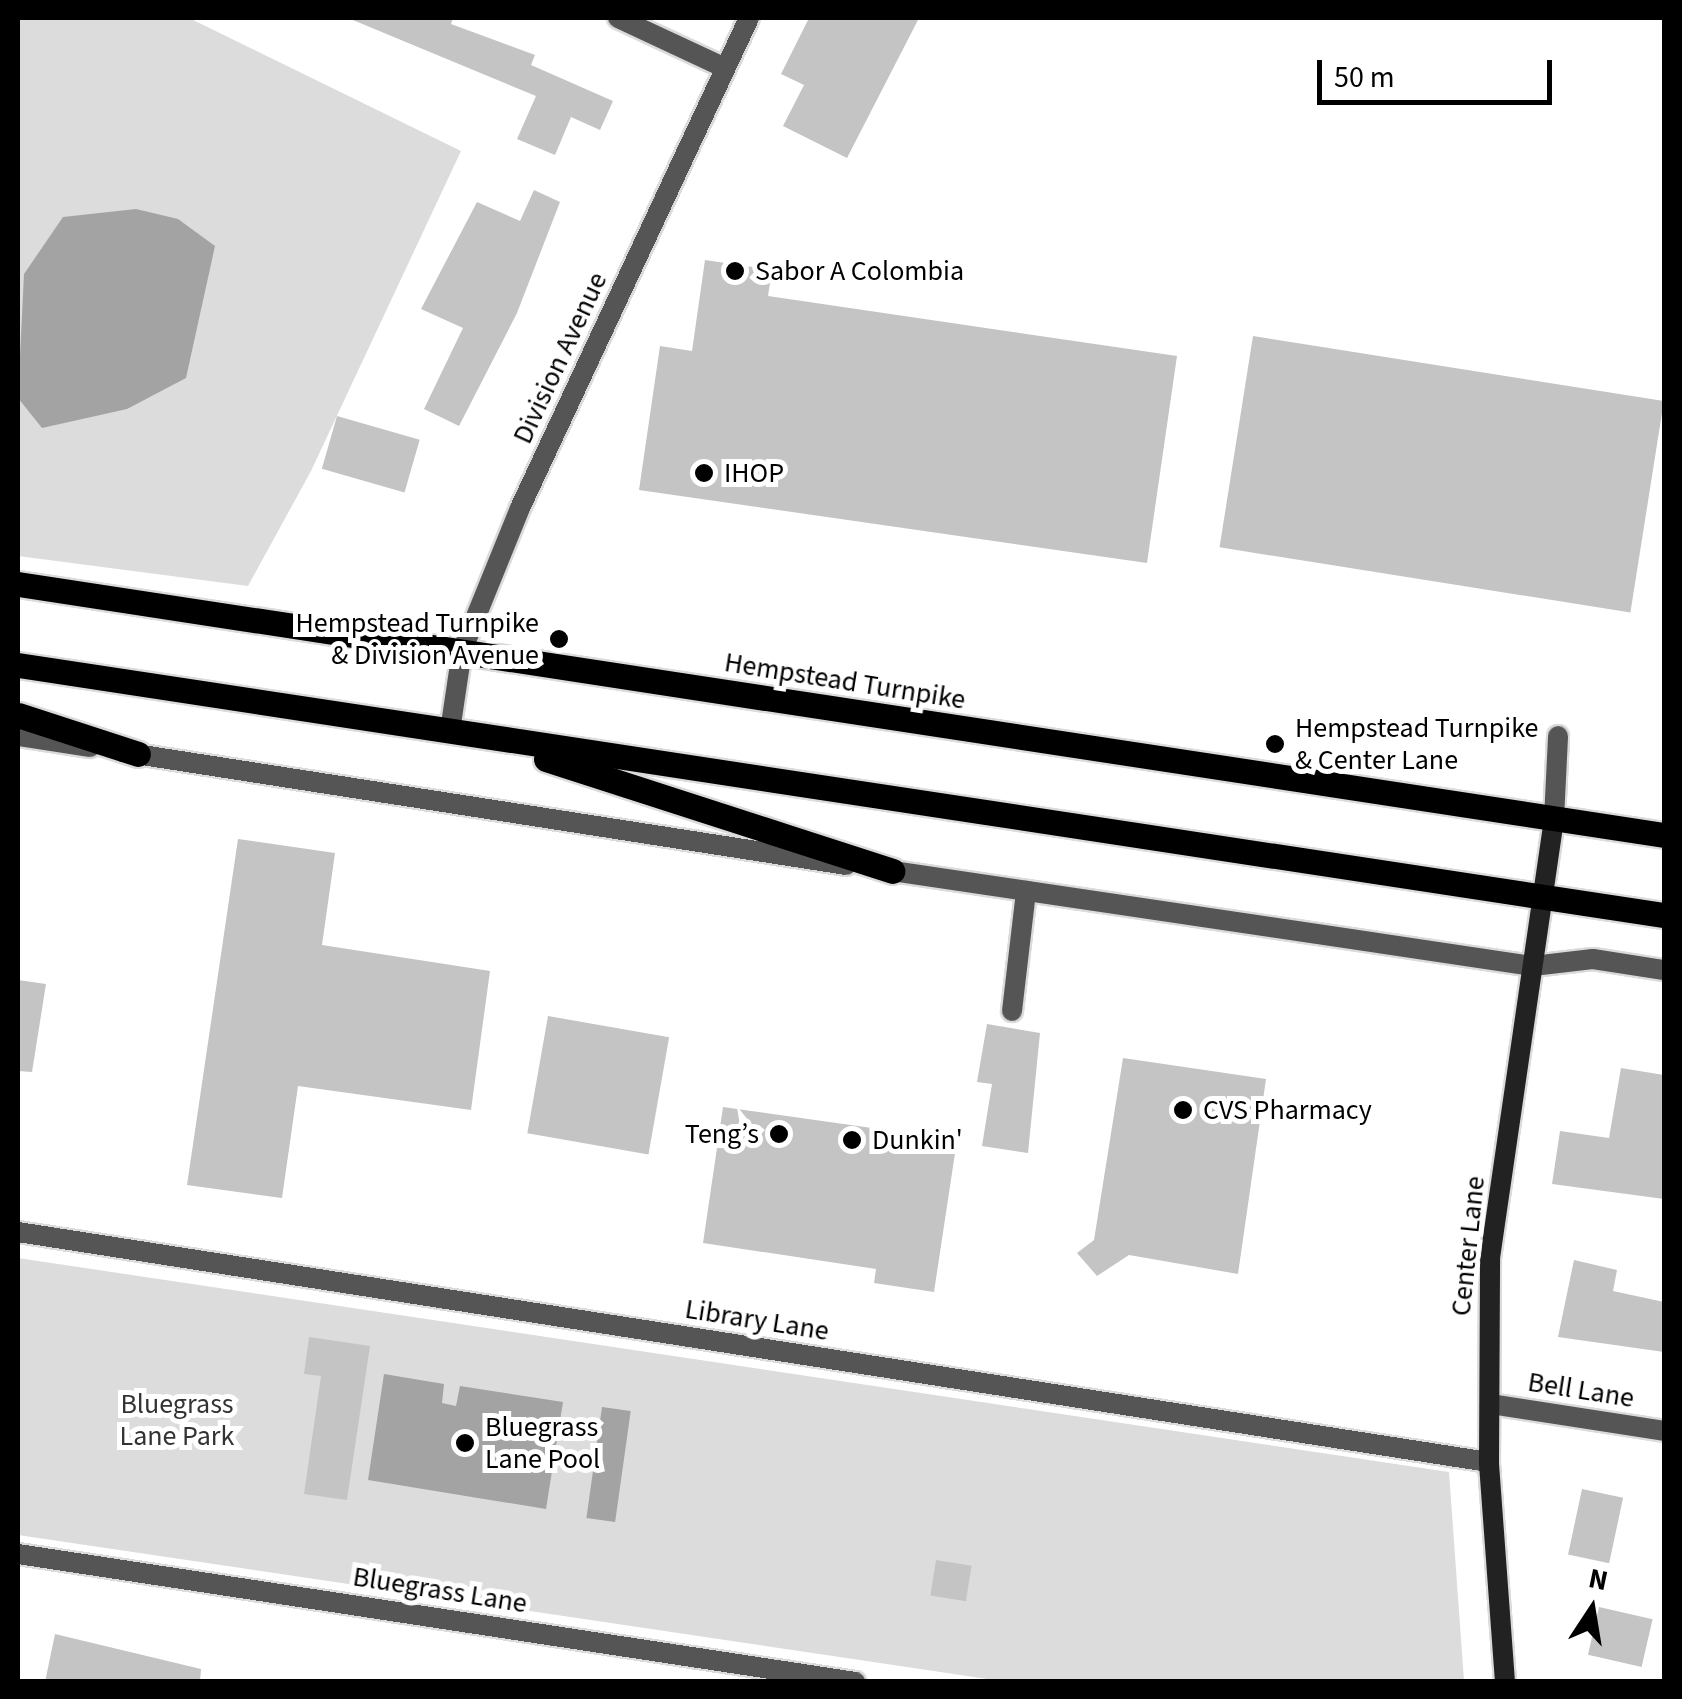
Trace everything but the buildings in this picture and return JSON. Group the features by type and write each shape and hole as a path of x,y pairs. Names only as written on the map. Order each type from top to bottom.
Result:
{"main road":[{"name":"Hempstead Turnpike","path":"18,584 1664,835"},
{"path":"18,665 1664,914"},
{"path":"18,714 138,754"},
{"path":"462,733 892,871"}],"street":[{"path":"618,18 725,68"},
{"name":"Division Avenue","path":"462,733 462,652 520,508 749,18"},
{"path":"18,736 1533,966 1593,959 1664,970"},
{"path":"1554,819 1558,736"},
{"name":"Center Lane","path":"1505,1682 1489,1462 1490,1258 1554,819"},
{"path":"1012,1011 1026,891"},
{"name":"Library Lane","path":"18,1232 1489,1462"},
{"name":"Bell Lane","path":"1490,1404 1664,1431"},
{"name":"Bluegrass Lane","path":"18,1554 855,1682"}],"green space":[{"path":"18,18 189,18 461,151 311,471 248,586 18,556"},
{"name":"Bluegrass Lane Park","path":"18,1258 1449,1472 1464,1681 1001,1681 18,1535"}],"shaded area":[{"path":"136,209 178,219 215,246 186,378 127,409 42,428 18,398 24,274 63,217"},
{"name":"Bluegrass Lane Pool","path":"384,1374 444,1384 442,1403 456,1406 460,1386 563,1402 546,1509 368,1480"},
{"path":"602,1407 631,1411 615,1522 586,1518"}],"place":[{"name":"Sabor A Colombia","path":"735,271"},
{"name":"IHOP","path":"704,473"},
{"name":"Hempstead Turnpike & Division Avenue","path":"559,639"},
{"name":"Hempstead Turnpike & Center Lane","path":"1275,744"},
{"name":"CVS Pharmacy","path":"1183,1110"},
{"name":"Teng’s","path":"779,1134"},
{"name":"Dunkin'","path":"852,1140"},
{"name":"Bluegrass Lane Pool","path":"465,1443"}]}
